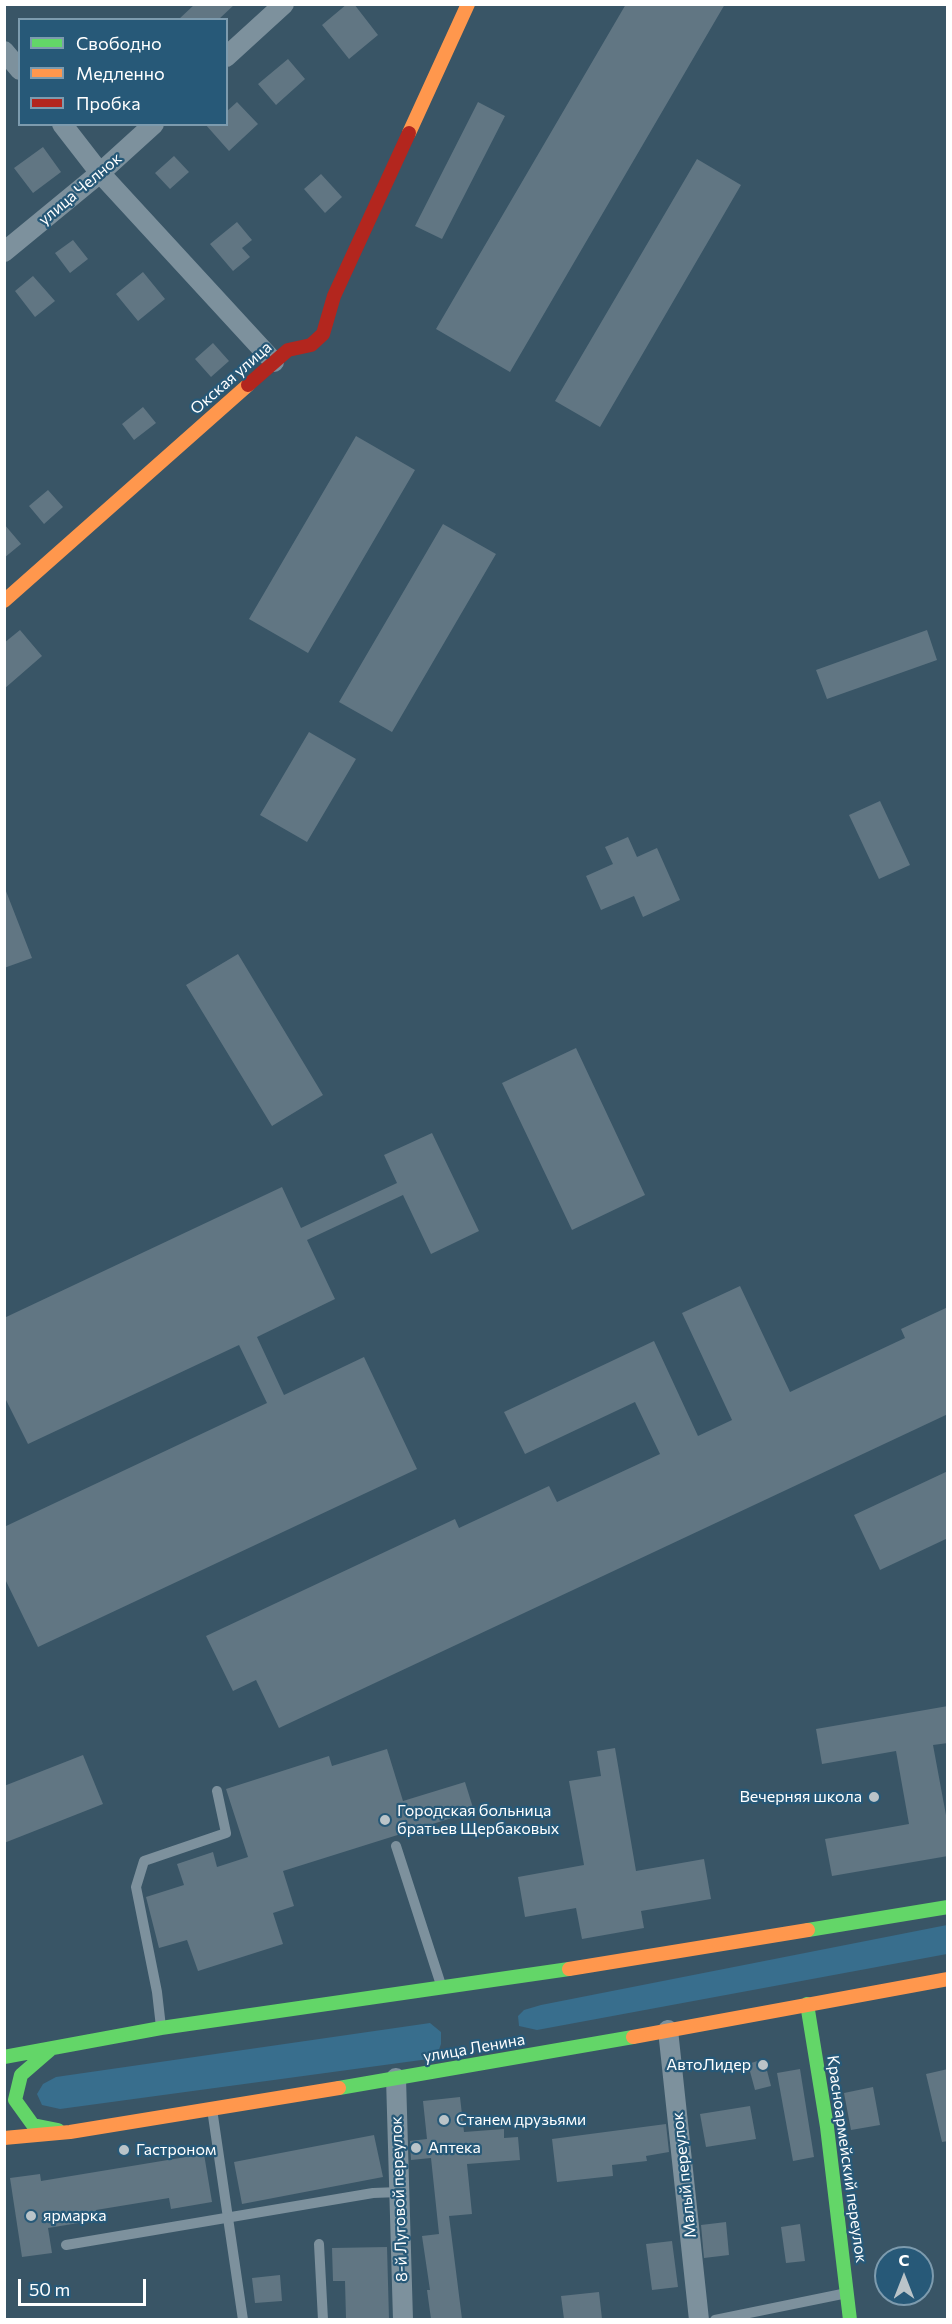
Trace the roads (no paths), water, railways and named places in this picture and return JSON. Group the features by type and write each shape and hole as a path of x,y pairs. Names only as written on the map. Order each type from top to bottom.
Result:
{"main road":[{"name":"Окская улица","path":"4,601 288,350 311,345 323,334 334,296 468,4"},
{"path":"4,2057 161,2028 442,1988 948,1906"},
{"name":"улица Ленина","path":"4,2138 70,2132 212,2109 948,1979"},
{"name":"Красноармейский переулок","path":"807,2004 827,2127 850,2319"},
{"path":"53,2048 21,2075 15,2100 33,2125 70,2132"}],"street":[{"path":"228,55 279,6"},
{"path":"4,51 18,68"},
{"path":"64,126 100,174 274,362"},
{"name":"улица Челнок","path":"4,252 100,174 151,126"},
{"name":"Малый переулок","path":"668,2030 699,2319"},
{"name":"8-й Луговой переулок","path":"396,2078 403,2319"}],"lane":[{"path":"161,2028 157,1992 136,1887 144,1861 226,1833 217,1791"},
{"path":"396,1846 442,1988"},
{"path":"212,2109 243,2319"},
{"path":"66,2246 373,2193 399,2192"},
{"path":"320,2244 323,2319"},
{"path":"715,2319 848,2293"}],"place":[{"name":"Вечерняя школа","path":"874,1797"},
{"name":"Городская больница братьев Щербаковых","path":"385,1820"},
{"name":"АвтоЛидер","path":"763,2065"},
{"name":"Станем друзьями","path":"444,2120"},
{"name":"Аптека","path":"416,2148"},
{"name":"Гастроном","path":"124,2150"},
{"name":"ярмарка","path":"31,2216"}]}
